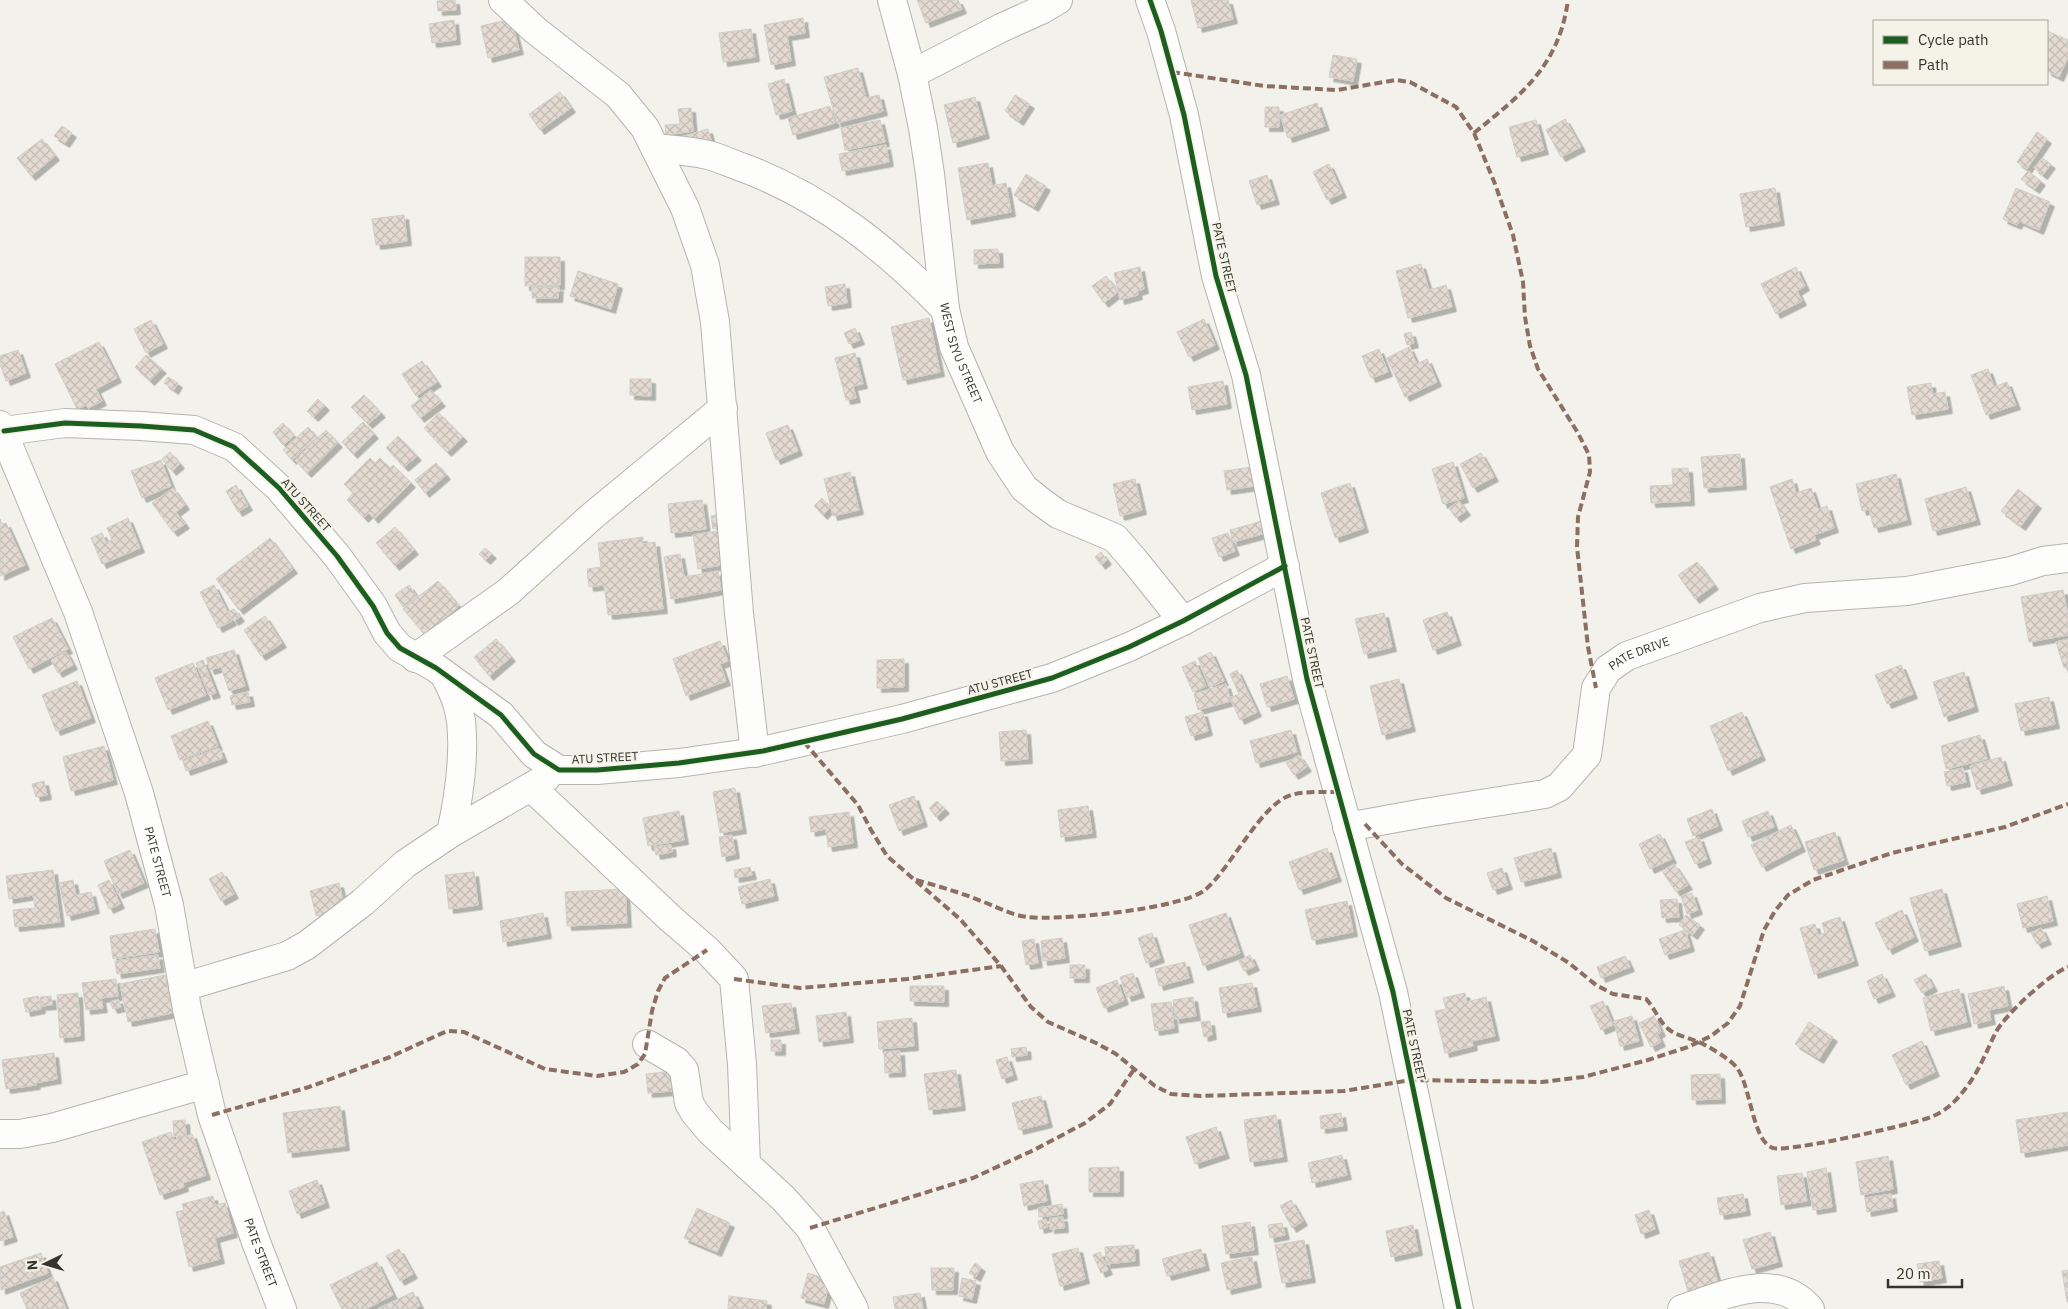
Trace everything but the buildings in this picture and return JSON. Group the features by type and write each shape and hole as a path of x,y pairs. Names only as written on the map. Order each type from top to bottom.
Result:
{"street":[{"path":"503,0 535,30 618,95 645,128 685,208 705,265 716,322 739,613 755,752"},
{"name":"WEST SIYU STREET","path":"892,0 912,74 930,174 945,309 954,347 1000,452 1024,488 1058,514 1115,538 1183,621"},
{"path":"912,74 1058,0"},
{"name":"PATE STREET","path":"1150,0 1161,31 1184,115 1216,276 1246,374 1307,679 1393,992 1460,1309"},
{"path":"655,148 709,155 764,176 806,196 854,227 887,253 945,309"},
{"path":"415,658 508,592 592,517 722,408"},
{"name":"ATU STREET","path":"2,428 65,423 194,430 234,447 279,488 337,556 373,606 387,633 400,648 444,674 501,715 534,754 559,770 597,770 679,763 755,752 902,718 1052,678 1129,647 1183,621 1285,566"},
{"name":"PATE STREET","path":"2,428 78,612 139,793 168,905 212,1115 282,1309"},
{"name":"PATE DRIVE","path":"1347,827 1545,794 1559,787 1587,755 1596,688 1608,669 1627,656 1760,608 1805,598 1906,592 2011,571 2043,561 2068,558"},
{"path":"444,674 452,690 461,720 461,775 451,833"},
{"path":"184,987 287,956 307,945 363,902 405,864 451,833 559,770"},
{"path":"531,787 671,919 708,950 734,979 742,1064 746,1164"},
{"path":"647,1044 676,1061 684,1070 689,1103 710,1131 784,1198 810,1228 854,1309"},
{"path":"0,1134 20,1134 52,1128 205,1084"},
{"path":"1682,1309 1743,1289 1763,1287 1788,1291 1810,1309"}],"marked path":[{"path":"1474,133 1508,105 1536,77 1556,43 1568,0"},
{"path":"1172,72 1264,86 1337,90 1396,80 1410,82 1456,107 1474,133 1513,235 1523,282 1525,317 1530,346 1538,369 1578,433 1589,455 1590,472 1578,517 1577,547 1588,647 1596,688"},
{"path":"804,742 858,805 887,856 960,919 1001,966 1031,1007 1048,1022 1116,1054 1155,1086 1171,1094 1201,1096 1344,1091 1411,1080 1542,1082 1583,1077 1648,1060 1688,1047 1711,1036 1728,1023 1740,1006 1764,930 1775,911 1788,895 1813,880 1892,853 2005,827 2068,804"},
{"path":"916,880 957,892 1027,917 1091,915 1172,903 1192,897 1205,890 1215,880 1257,823 1280,801 1291,795 1302,793 1336,792"},
{"path":"1365,824 1402,864 1446,898 1533,941 1569,963 1596,985 1613,994 1646,999 1669,1030 1706,1045 1730,1061 1742,1076 1760,1135 1773,1148 1801,1146 1877,1131 1920,1121 1947,1108 1956,1100 1972,1079 1996,1032 2008,1016 2039,986 2068,967"},
{"path":"212,1115 309,1087 390,1057 447,1031 464,1032 545,1069 597,1076 624,1072 638,1064 645,1054 652,1011 658,991 665,978 707,950"},
{"path":"734,979 800,988 907,979 1001,966"},
{"path":"810,1228 973,1178 1034,1150 1085,1123 1110,1104 1135,1068"}],"cycle path":[{"path":"1150,0 1161,31 1184,115 1216,276 1246,375 1307,679 1393,992 1459,1309"},
{"path":"4,431 65,423 141,426 194,430 234,447 279,488 337,556 373,606 387,633 400,648 436,668 501,715 534,754 559,770 597,770 679,763 763,751 902,719 1052,678 1129,647 1183,621 1285,566"}]}
